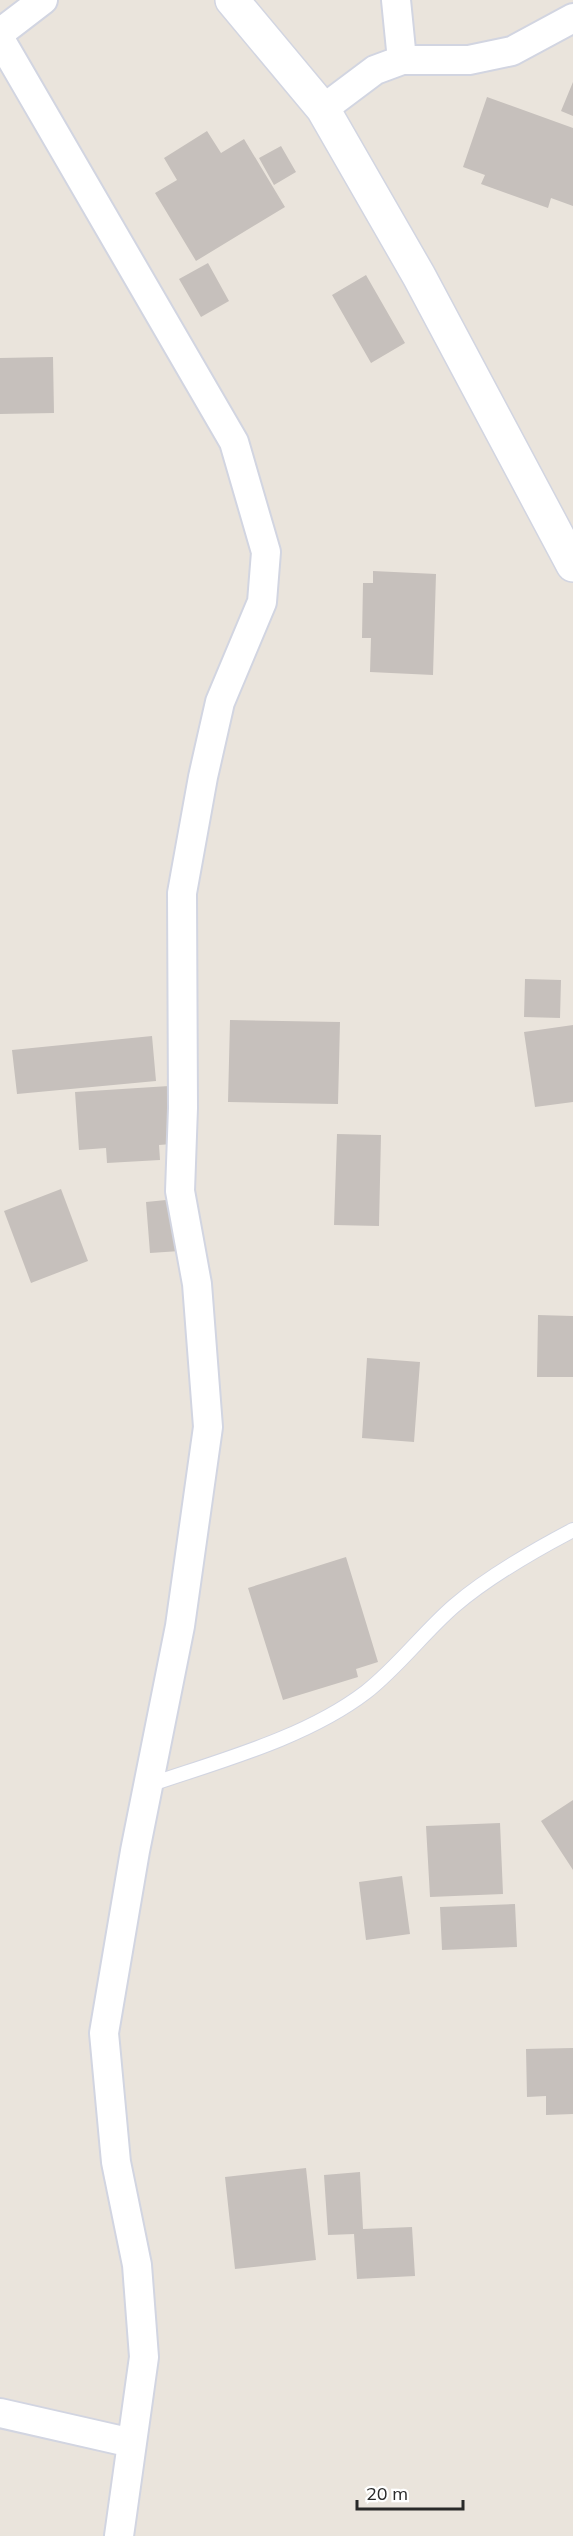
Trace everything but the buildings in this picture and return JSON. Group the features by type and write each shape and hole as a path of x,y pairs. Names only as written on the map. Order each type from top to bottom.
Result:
{"street":[{"path":"0,33 43,0"},
{"path":"232,0 323,109 419,276 573,565"},
{"path":"396,0 402,60"},
{"path":"323,109 375,70 402,60 469,60 512,51 573,18"},
{"path":"0,39 234,442 266,552 262,602 220,702 203,777 182,893 183,1108 180,1191 197,1284 208,1427 180,1626 104,2033 116,2162 137,2265 144,2357 119,2536"},
{"path":"0,2413 132,2443"}],"lane":[{"path":"149,1785 322,1721 366,1692 386,1675 454,1606 511,1566 573,1530"}]}
